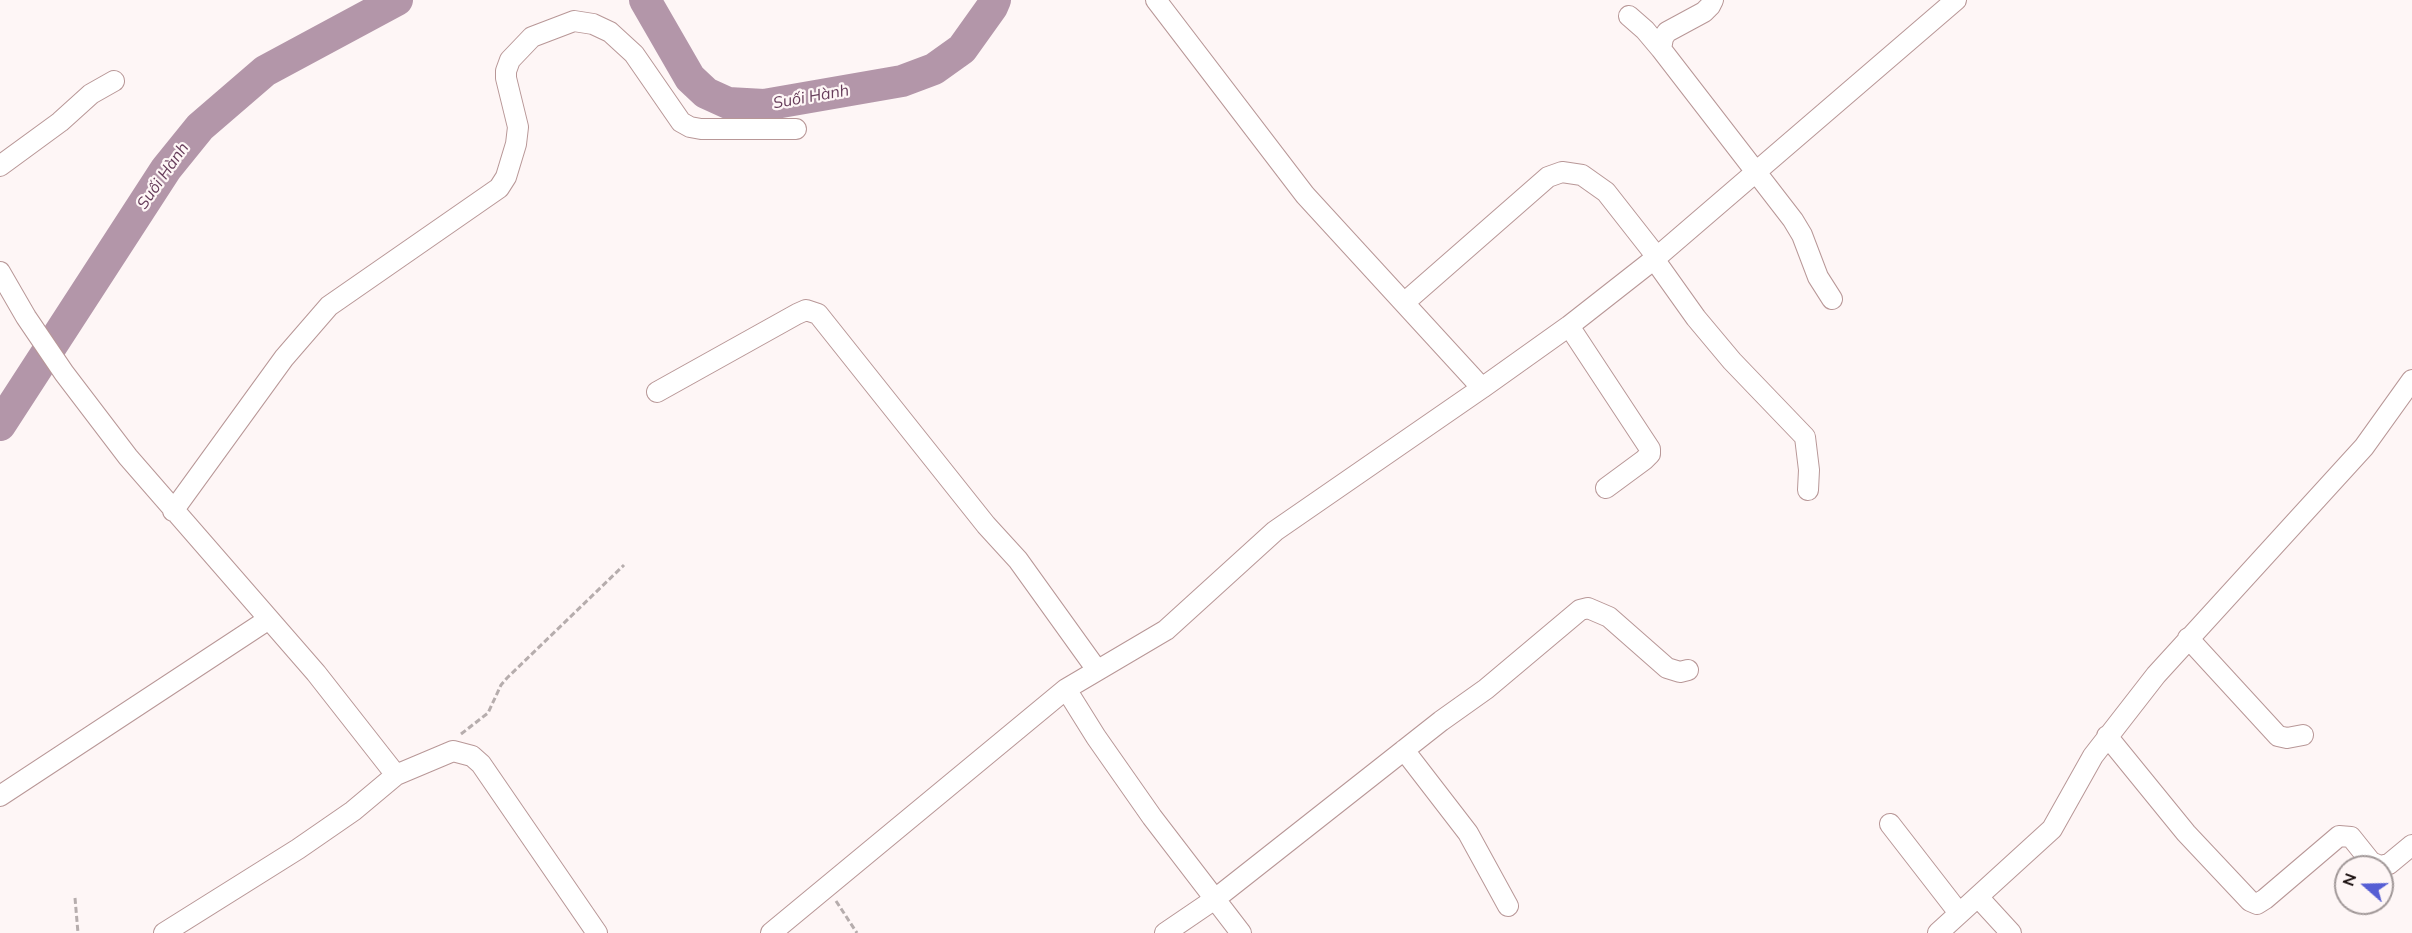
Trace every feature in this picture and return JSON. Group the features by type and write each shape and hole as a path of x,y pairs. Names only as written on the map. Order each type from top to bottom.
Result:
{"street":[{"path":"1156,0 1305,195 1482,388"},
{"path":"1661,49 1667,32 1704,12 1713,0"},
{"path":"771,933 1066,689 1124,657 1166,630 1275,531 1569,326 1655,258 1956,0"},
{"path":"1629,16 1661,49 1757,172 1802,235 1818,277 1832,299"},
{"path":"173,511 284,358 329,306 499,188 506,177 516,144 518,127 506,71 510,60 532,37 554,26 574,21 593,24 610,32 634,54 681,122 690,127 796,129"},
{"path":"0,166 60,122 91,94 114,81"},
{"path":"1404,303 1548,177 1562,172 1582,175 1606,192 1696,318 1732,361 1805,437 1809,462 1808,490"},
{"path":"0,272 26,317 64,373 128,457 316,672 396,775"},
{"path":"657,392 797,314 806,310 818,314 986,525 1018,560 1097,670"},
{"path":"1569,326 1650,449 1650,454 1644,460 1606,488"},
{"path":"1938,933 2052,829 2107,736 2188,638 2364,447 2412,381"},
{"path":"1165,933 1215,899 1520,662 1580,610 1588,608 1609,617 1667,668 1680,672 1688,670"},
{"path":"0,796 269,619"},
{"path":"2188,638 2278,736 2287,738 2303,735"},
{"path":"1066,689 1096,737 1152,817 1241,933"},
{"path":"2107,736 2186,833 2250,901 2257,904 2339,836 2351,837 2371,862 2380,866 2389,864 2412,845"},
{"path":"1404,750 1468,832 1508,906"},
{"path":"164,933 298,849 353,811 396,775 453,752 472,756 481,764 597,933"},
{"path":"1890,824 1959,913"},
{"path":"1978,897 2011,933"}],"path":[{"path":"453,752 459,735 491,710 499,689 507,678 624,565"},
{"path":"825,888 839,904 857,933"},
{"path":"75,898 78,933"}],"waterway":[{"name":"Suối Hành","path":"0,425 166,169 200,127 265,71 397,0"},
{"name":"Suối Hành","path":"645,0 690,78 706,93 728,103 764,105 902,81 934,69 962,49 995,0"}]}
